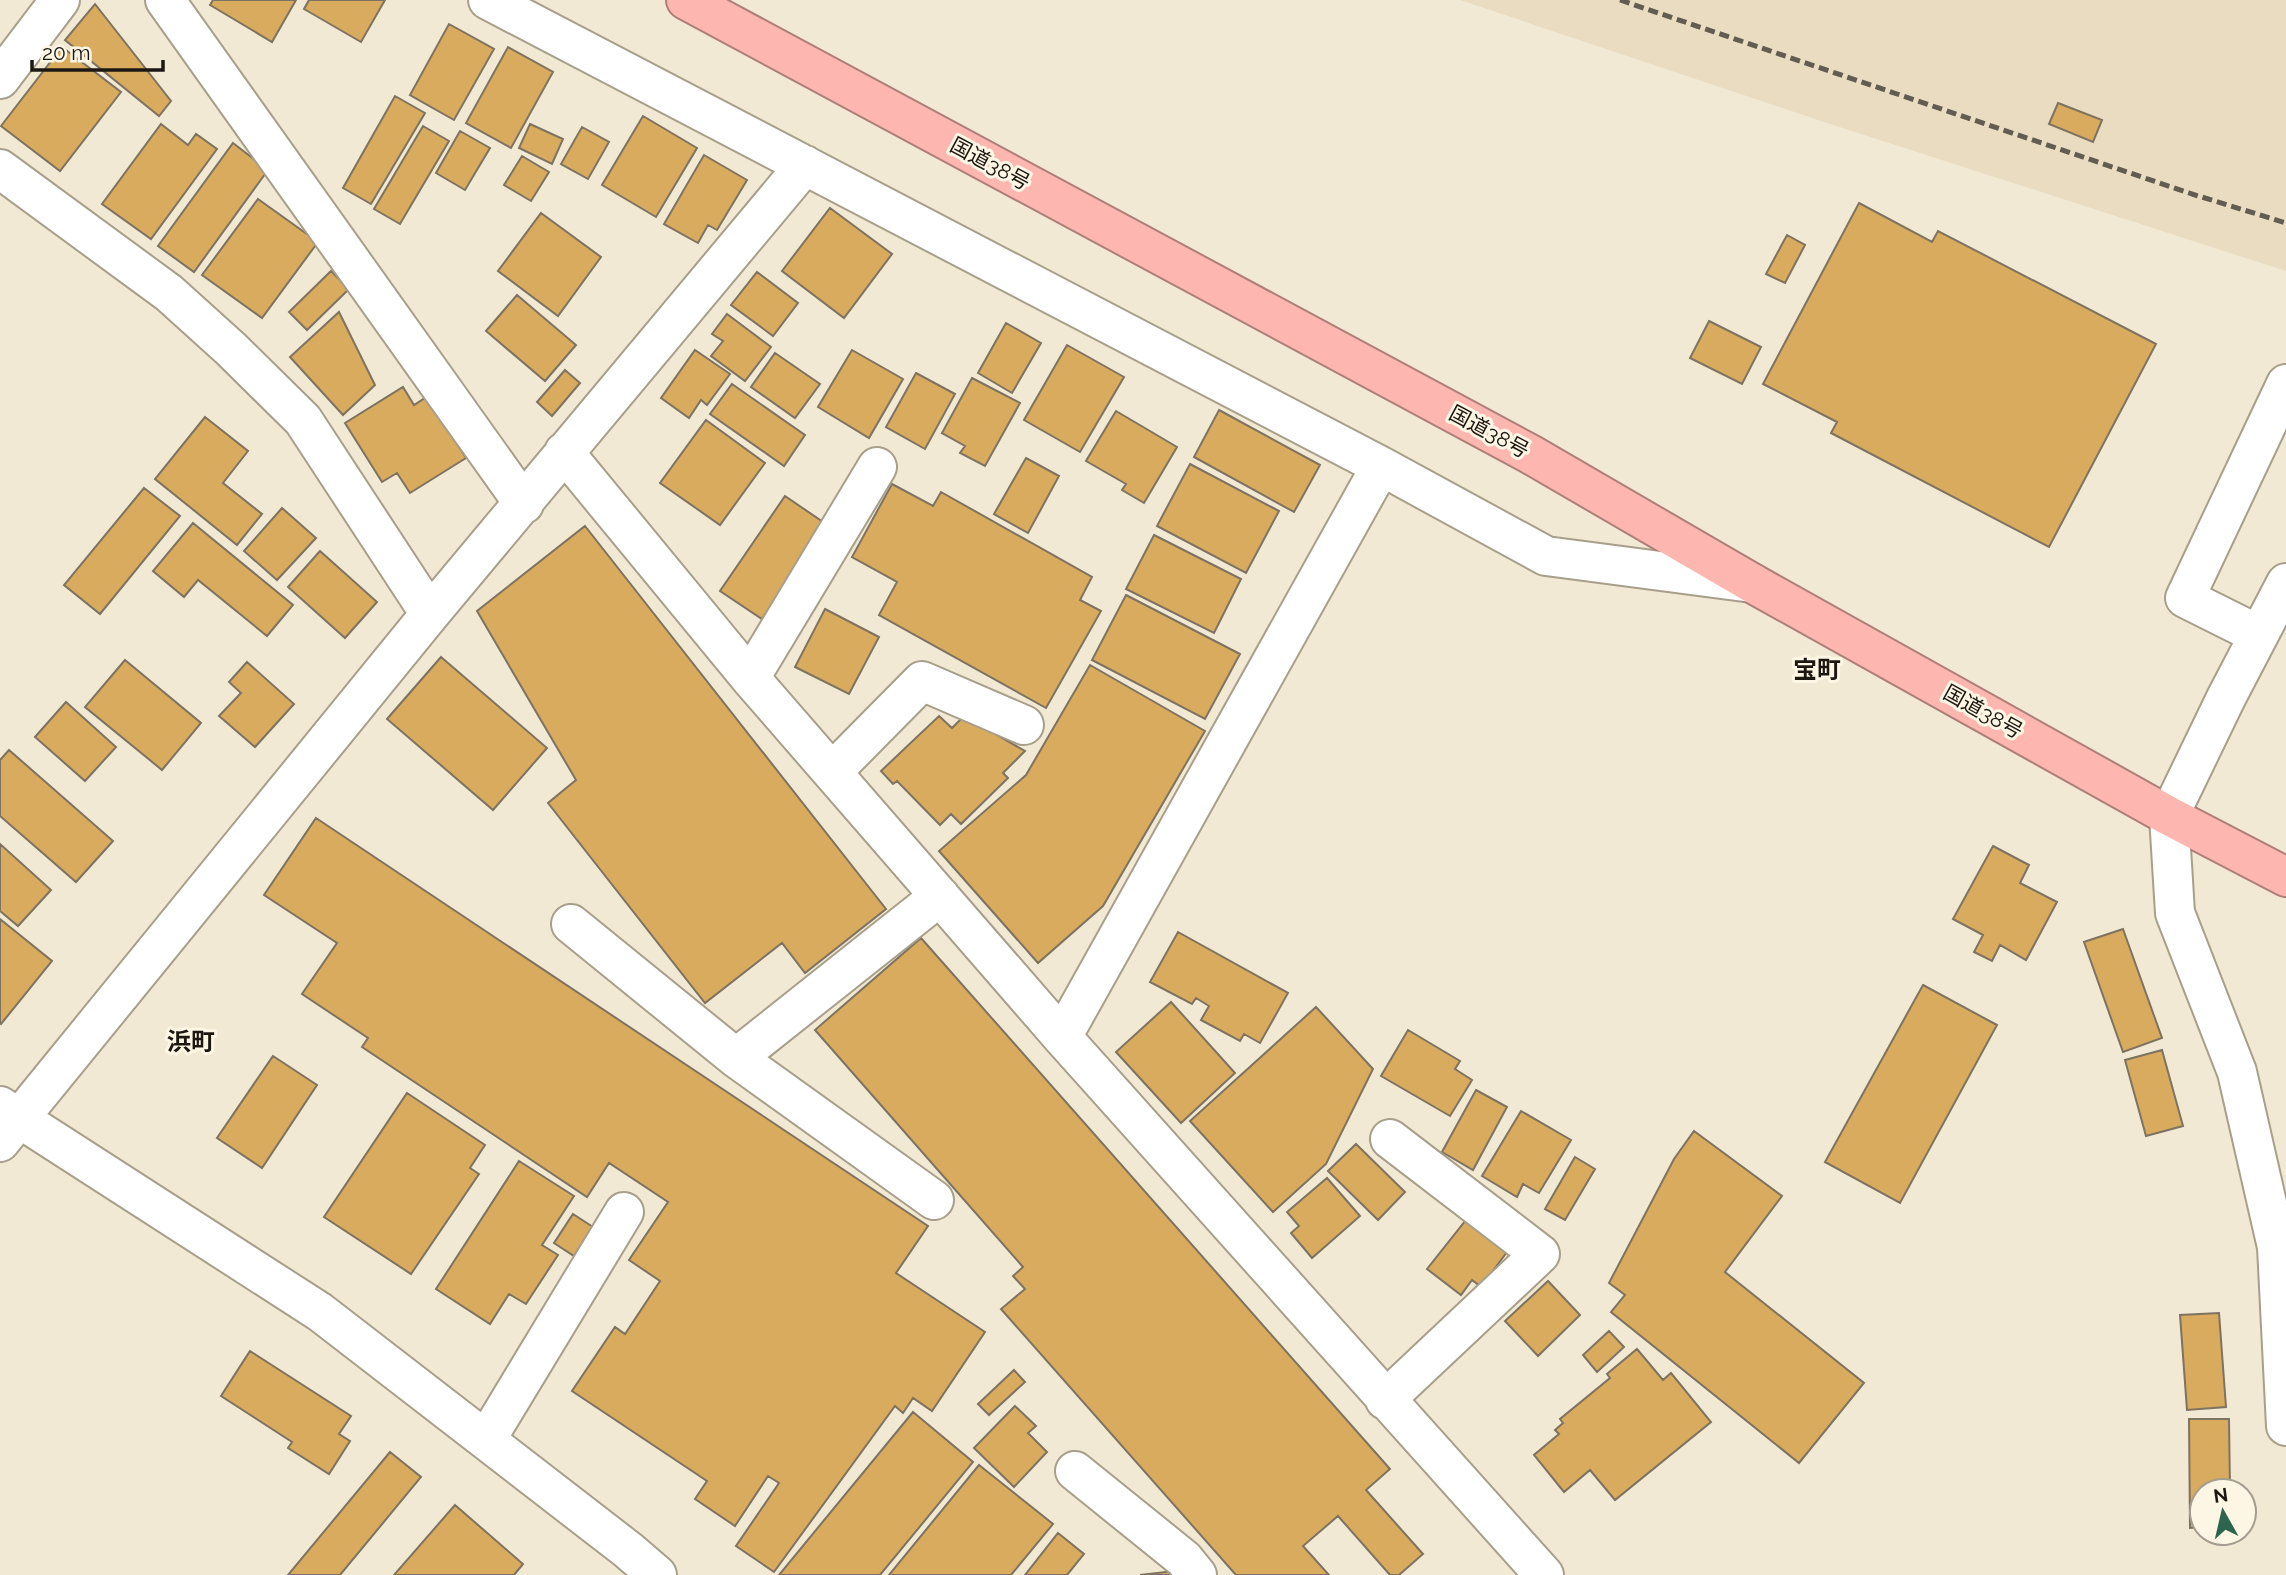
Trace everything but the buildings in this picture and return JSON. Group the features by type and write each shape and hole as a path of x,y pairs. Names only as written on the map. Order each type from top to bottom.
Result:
{"highway":[{"name":"国道38号","path":"686,0 1530,454 1752,583 2169,816 2286,877"}],"street":[{"path":"0,79 60,0"},
{"path":"164,0 524,504"},
{"path":"488,0 1381,466 1546,556 1752,583"},
{"path":"657,1575 320,1312 7,1122 805,165"},
{"path":"0,169 169,293 232,349 303,420 430,614"},
{"path":"2259,635 2185,598 2286,384"},
{"path":"564,452 750,678 1062,1037 1544,1575"},
{"path":"1062,1037 1381,466"},
{"path":"750,678 877,467"},
{"path":"2286,583 2169,816 2175,913 2237,1072 2277,1247 2286,1426"},
{"path":"832,772 922,681 1024,725"},
{"path":"736,1058 940,896"},
{"path":"571,923 736,1058 934,1200"},
{"path":"1385,1400 1540,1254 1390,1139"},
{"path":"486,1440 624,1212"},
{"path":"1075,1471 1184,1559 1197,1575"}],"shaded area":[{"path":"1460,0 2286,0 2286,271 1824,122"}],"railway":[{"path":"1620,0 2192,194 2286,223"}],"district":[{"name":"宝町","path":"1817,670"},
{"name":"浜町","path":"191,1042"}]}
